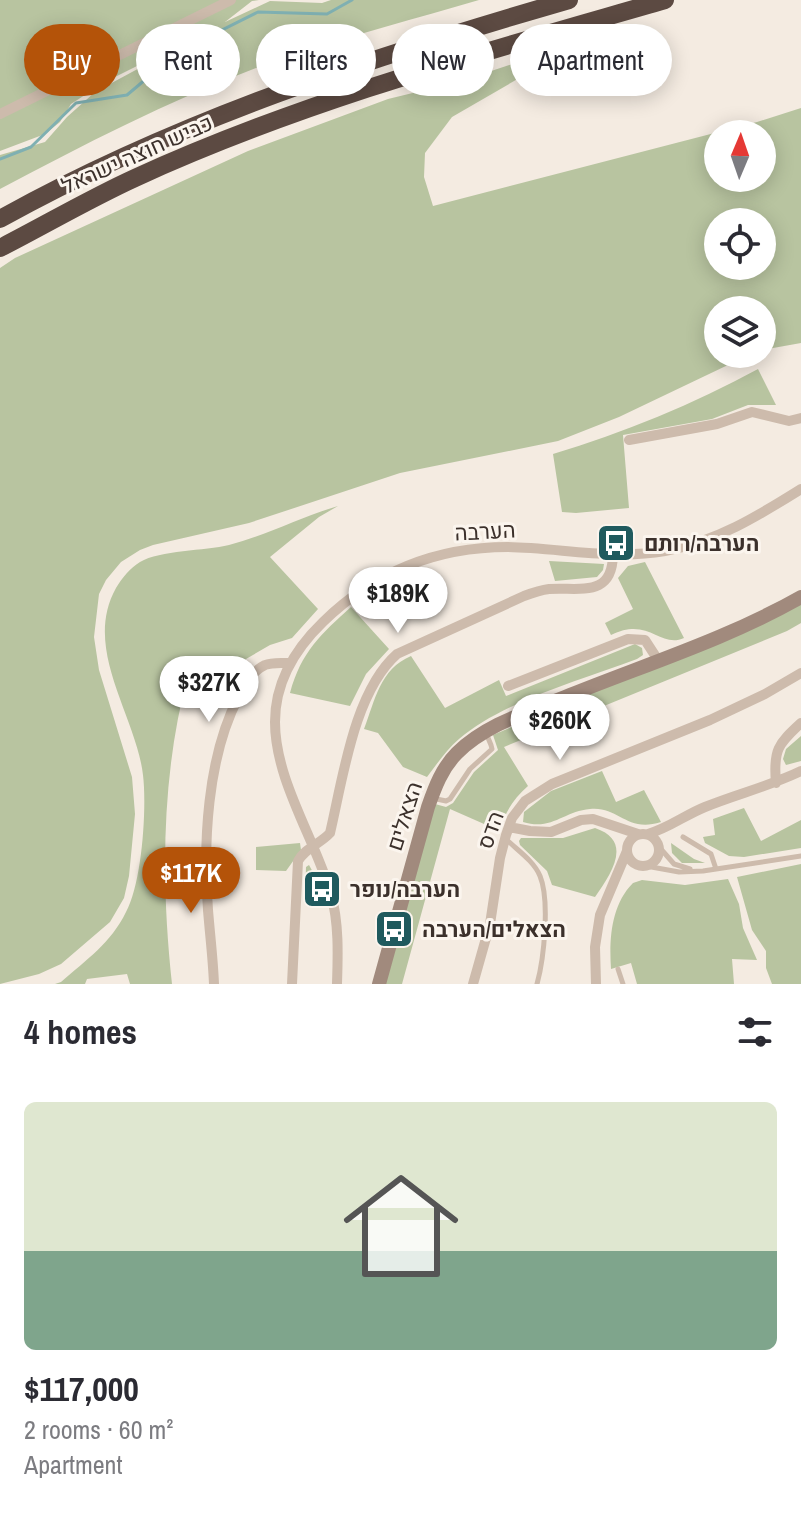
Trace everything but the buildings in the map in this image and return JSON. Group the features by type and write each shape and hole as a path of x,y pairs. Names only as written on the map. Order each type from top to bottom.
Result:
{"highway":[{"name":"כביש חוצה ישראל","path":"0,219 98,168 258,100 402,49 569,0"},
{"name":"כביש חוצה ישראל","path":"0,248 135,178 285,117 427,68 665,0"}],"street":[{"path":"0,114 231,0"},
{"path":"629,440 717,424 752,412 789,421 801,418"},
{"name":"הערבה","path":"337,984 335,914 330,893 284,770 276,735 277,701 289,663 319,625 364,586 405,565 429,557 457,551 509,547 613,555 641,554 698,542 754,519 801,489"},
{"path":"292,984 296,871 302,853 330,833 362,709 377,677 397,654 524,596 545,589 593,588 603,583 611,574 613,555"},
{"name":"הצאלים","path":"379,984 431,798 445,768 456,754 486,732 516,717 750,623 801,597"},
{"path":"508,686 628,639 645,640 658,660"},
{"path":"214,984 207,846 218,755 233,707 246,681 268,663 289,663"},
{"name":"הדס","path":"473,984 490,924 505,838 525,801 538,791 710,720 801,673"},
{"path":"776,783 776,750 801,723"},
{"path":"596,984 594,964 600,915 627,848 643,834 664,830 705,807 776,783 801,771"},
{"path":"509,827 551,832 581,820 593,819 656,839 660,848"},
{"path":"611,890 623,875 658,858 660,848 679,821"},
{"path":"614,826 631,861 643,866"}],"lane":[{"path":"683,837 711,854 716,869"},
{"path":"505,838 535,866 541,878 545,949 537,984"},
{"path":"660,848 674,864 703,871"},
{"path":"643,866 679,872 703,871 801,856"},
{"path":"618,969 623,984"}],"green space":[{"path":"0,0 259,0 252,1 225,22 270,1 479,0 376,30 376,24 256,24 256,68 240,74 240,24 136,24 136,66 120,74 120,24 24,24 24,96 83,96 71,104 60,122 45,134 0,151"},
{"path":"510,65 510,83 494,93 494,70"},
{"path":"136,70 136,96 188,96 0,189 0,155 45,142 91,96 120,96 120,78"},
{"path":"400,96 488,96 452,117 425,153 424,177 433,206 704,136 704,192 776,192 776,120 763,120 801,108 801,343 776,347 776,296 704,296 704,368 722,368 619,417 558,441 400,473 249,523 153,545 121,562 99,594 94,637 99,670 132,777 135,814 124,898 110,922 61,964 39,974 0,984 0,268 15,258 248,151"},
{"path":"758,369 776,405 748,405 712,419 623,435 629,508 562,512 553,454 658,417"},
{"path":"338,506 319,517 270,557 318,609 292,638 270,645 246,659 230,681 188,675 168,790 165,868 172,984 130,984 127,974 87,979 85,984 55,984 89,958 113,933 131,899 139,865 144,825 143,775 114,682 105,635 107,611 116,588 133,567 149,558 229,545"},
{"path":"549,561 604,564 597,577 555,581"},
{"path":"645,562 684,638 668,640 635,629 611,635 605,623 633,609 618,578 628,566"},
{"path":"801,604 801,623 787,631 504,747 528,786 510,806 500,831 450,809 402,984 385,984 435,804 446,807 453,803 474,772 498,750 493,735"},
{"path":"351,607 389,649 366,674 350,706 290,693 300,666 313,645"},
{"path":"635,644 642,648 643,655 637,659 520,703 477,726 454,743 427,777 403,767 378,733 364,729 385,677 411,656 445,708 499,680 506,696"},
{"path":"801,736 801,761 786,765 783,759 786,749"},
{"path":"602,771 616,802 644,790 661,822 639,824 608,811 590,809 542,824 523,822 524,812 551,791"},
{"path":"744,808 761,841 801,820 801,848 744,857 729,856 705,843 703,837 715,835 713,819"},
{"path":"595,828 614,841 616,859 595,897 552,885 547,871 519,841 521,838 563,838"},
{"path":"300,843 301,850 286,871 256,870 256,847"},
{"path":"671,843 705,863 682,863 672,853"},
{"path":"801,864 801,984 772,984 766,968 766,951 752,930 737,877"},
{"path":"309,865 319,883 322,898 305,899 306,867"},
{"path":"728,879 757,960 732,959 734,984 637,984 631,963 611,969 613,923 620,902 633,883 642,880 685,885"}],"waterway":[{"path":"0,159 31,147 76,103 127,95 178,52 258,12 327,14 352,0"}],"place":[{"name":"הערבה/רותם","path":"616,543"},
{"name":"הערבה/נופר","path":"322,889"},
{"name":"הצאלים/הערבה","path":"394,929"}]}
